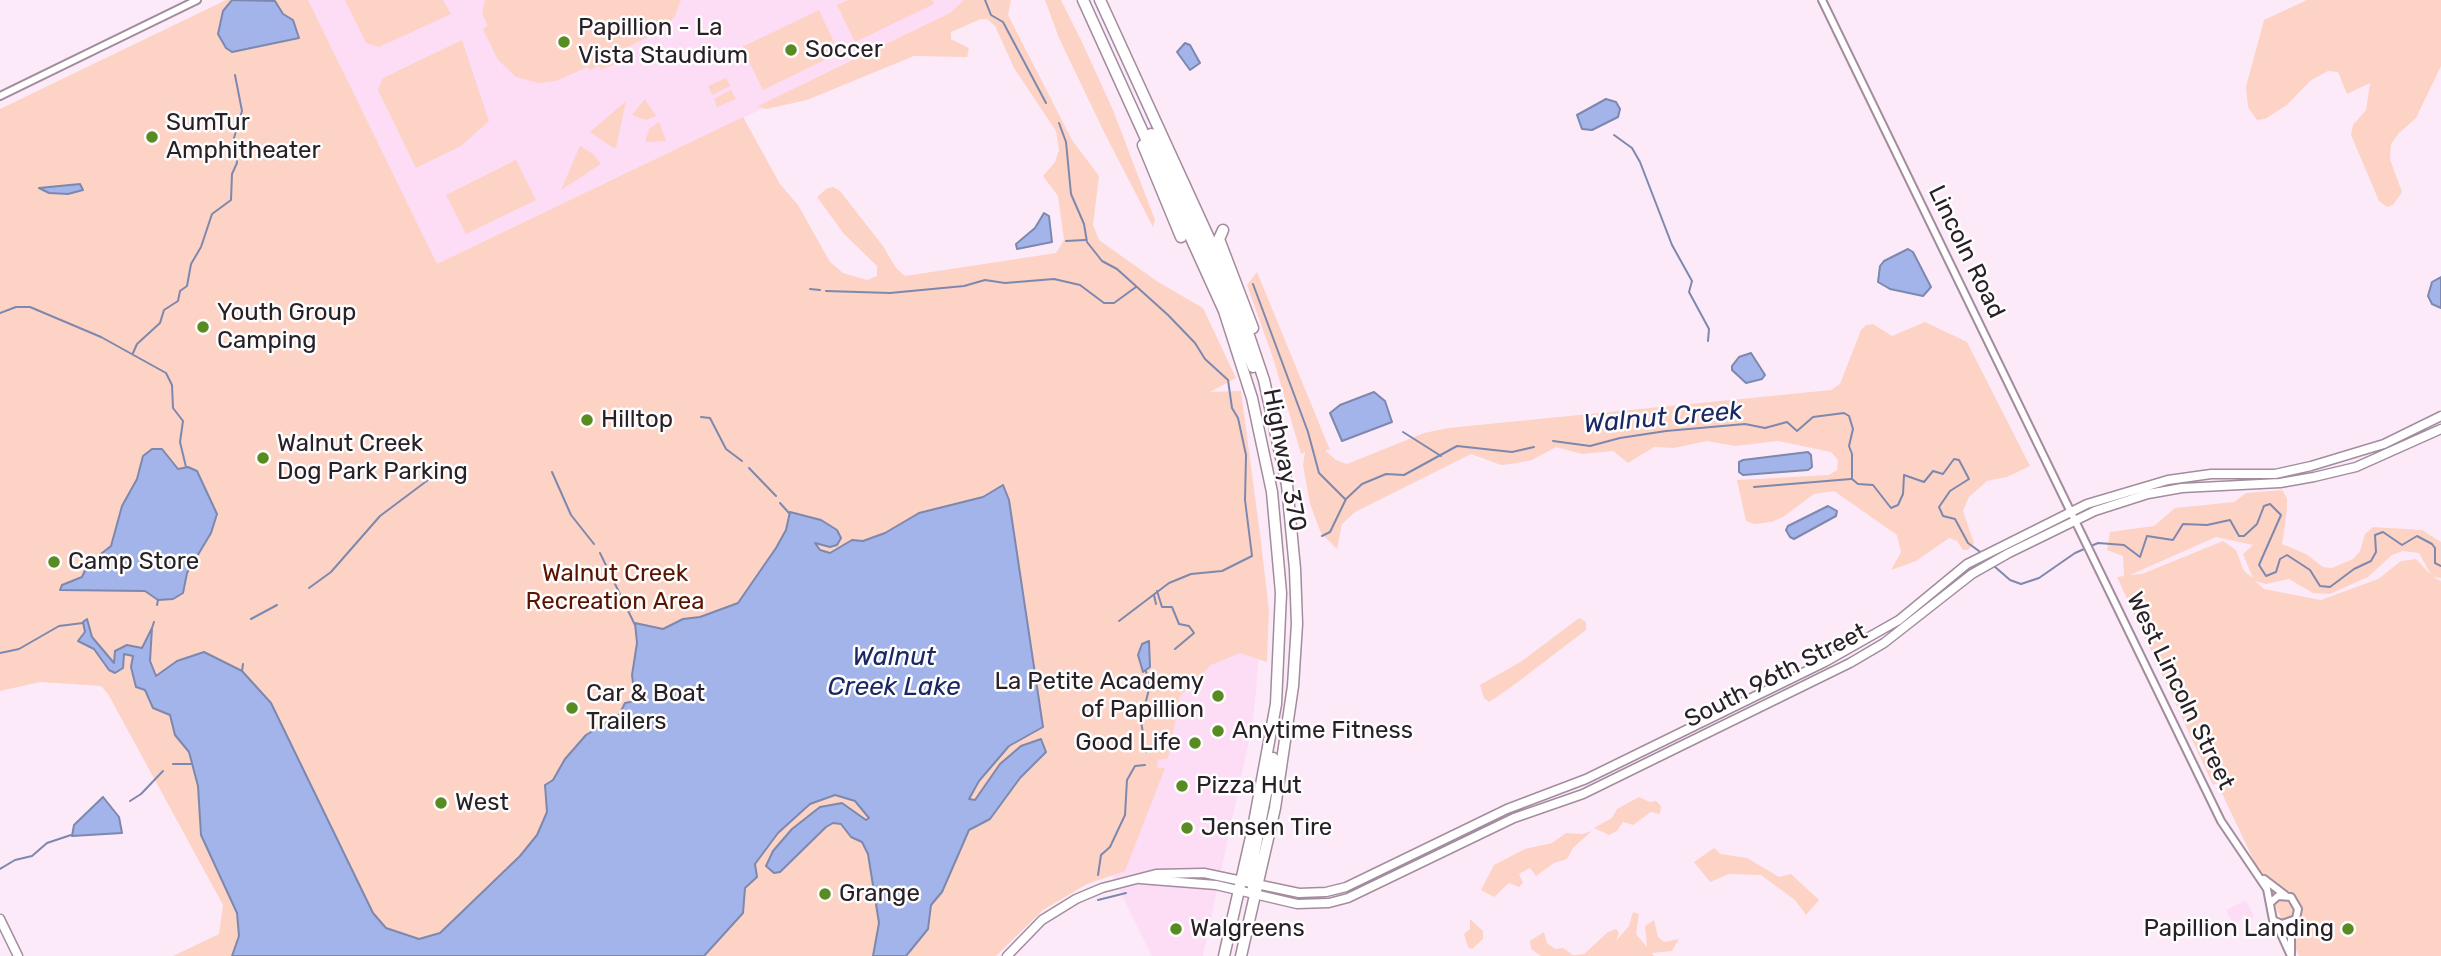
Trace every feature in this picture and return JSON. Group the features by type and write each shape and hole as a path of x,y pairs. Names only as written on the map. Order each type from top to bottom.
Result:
{"highway":[{"name":"Highway 370","path":"1083,0 1214,285 1238,351 1260,428 1272,492 1280,568 1281,649 1273,728 1273,763 1250,875 1241,956"},
{"name":"Highway 370","path":"1100,0 1228,280 1264,380 1290,505 1297,624 1284,754 1249,886 1224,956"},
{"path":"1127,95 1134,123 1181,237"},
{"path":"1127,95 1165,160 1202,239"},
{"path":"1223,230 1219,239 1248,310 1264,380"},
{"path":"1193,231 1204,244 1269,399"}],"main road":[{"name":"South 96th Street","path":"1249,886 1308,894 1336,890 1358,882 1507,809 1586,779 1825,662 1899,620 1967,565 2004,543 2118,492 2156,482 2211,474 2275,474 2311,466 2384,444 2441,416"},
{"name":"South 96th Street","path":"1249,886 1297,904 1338,901 1504,822 1583,794 1850,663 1884,643 1972,574 2009,553 2109,506 2167,491 2280,483 2345,470 2394,452 2441,429"},
{"path":"1007,956 1054,912 1102,888 1156,874 1193,872 1249,886"},
{"path":"0,919 18,956"}],"street":[{"path":"0,96 197,0"},
{"name":"Lincoln Road","path":"1822,0 2076,520"},
{"name":"West Lincoln Street","path":"2076,520 2221,821 2258,873 2267,889 2270,903"},
{"name":"West Lincoln Street","path":"2258,873 2285,895"},
{"path":"2285,895 2296,902 2296,919 2291,932 2291,955 2276,922 2269,914 2270,903 2278,896 2285,895"},
{"path":"2276,922 2286,924 2296,919"}],"shaded area":[{"path":"307,0 987,0 437,266"},
{"path":"1262,627 1253,721 1203,956 1152,956 1111,873 1169,695"},
{"path":"2246,900 2254,917 2246,922 2247,916 2243,915 2241,920 2233,923 2226,910"}],"green space":[{"name":"Walnut Creek Recreation Area","path":"226,0 308,0 437,264 743,117 780,184 798,205 830,262 843,273 867,280 877,276 877,266 844,234 817,197 826,189 833,187 840,191 883,246 896,268 905,276 1056,253 1064,240 1058,196 1043,176 1055,162 1059,150 1056,131 1014,68 995,26 987,19 981,19 951,32 951,39 969,48 967,57 914,56 807,100 766,109 758,106 950,13 964,0 1011,0 1008,15 1072,140 1099,176 1093,225 1099,240 1158,282 1203,308 1236,378 1210,392 1241,391 1260,534 1269,610 1267,662 1240,653 1211,665 1180,696 1168,758 1158,760 1157,768 1165,768 1125,871 1087,884 1043,910 996,956 173,956 219,934 223,905 108,694 101,686 40,682 0,691 0,109"},
{"path":"345,0 443,0 451,14 379,47 366,43"},
{"name":"Papillion - La Vista Staudium","path":"485,0 681,0 675,16 665,28 626,48 627,51 617,57 619,62 601,70 599,66 590,70 587,67 556,81 538,83 516,77 498,60 483,29 488,26 482,14"},
{"name":"Soccer","path":"848,0 932,0 934,4 855,42 837,5"},
{"path":"1045,0 1061,0 1082,42 1113,110 1155,220 1153,227 1059,38"},
{"path":"2307,0 2441,0 2441,66 2416,118 2391,144 2390,159 2402,192 2393,205 2387,207 2379,201 2351,135 2353,125 2366,110 2370,83 2347,94 2338,72 2328,71 2310,81 2287,105 2265,119 2257,120 2248,107 2246,87 2264,20"},
{"name":"Soccer","path":"819,10 839,53 763,90 742,47"},
{"path":"462,40 489,121 461,146 416,168 378,90 383,78"},
{"path":"726,78 730,86 712,95 708,86"},
{"path":"731,90 736,99 717,107 714,99"},
{"path":"645,99 656,116 646,120 632,115"},
{"path":"626,101 616,148 612,147 590,132"},
{"path":"659,122 666,141 645,142 649,129"},
{"path":"580,146 593,154 601,164 561,190"},
{"path":"516,160 536,200 466,234 446,195"},
{"path":"1257,272 1330,450 1325,450 1336,460 1347,464 1424,433 1448,428 1831,390 1840,384 1861,330 1866,325 1873,324 1892,336 1925,322 1967,342 2030,466 2007,477 1987,481 1969,497 1963,511 1974,543 1968,550 1963,550 1957,541 1949,538 1916,561 1891,570 1901,552 1897,535 1834,491 1814,494 1783,517 1771,522 1754,524 1746,521 1737,480 1829,475 1837,470 1838,460 1831,452 1778,441 1735,446 1707,441 1674,448 1654,447 1628,463 1613,451 1582,454 1556,447 1532,460 1501,465 1471,454 1355,512 1342,524 1337,549 1321,533 1310,504 1303,465 1305,452 1301,454 1274,361 1247,285"},
{"path":"2282,490 2287,498 2287,509 2282,544 2306,554 2323,567 2332,568 2353,559 2360,551 2365,534 2373,527 2422,530 2441,542 2441,578 2433,577 2441,581 2441,956 2299,956 2217,783 2213,785 2117,577 2124,576 2123,556 2107,550 2110,532 2154,526 2175,508 2234,502 2246,493","holes":["2216,537 2253,545 2243,554 2253,578 2244,571 2236,550 2223,541 2142,574 2130,575","2403,551 2419,553 2431,575 2416,559 2401,561 2378,579 2321,600 2264,589 2255,581 2266,584 2289,579 2313,593 2330,594 2368,577 2392,555"]},
{"path":"1579,618 1586,622 1586,630 1489,702 1484,698 1480,685 1522,661"},
{"path":"1639,797 1650,802 1656,801 1661,806 1660,814 1651,812 1633,825 1623,822 1617,831 1609,835 1594,828 1612,818 1617,809"},
{"path":"1592,831 1573,848 1567,859 1554,863 1536,876 1530,868 1519,874 1523,883 1519,887 1509,883 1494,897 1481,890 1494,865 1525,849 1552,843 1566,833 1582,834"},
{"path":"1714,848 1721,854 1747,858 1779,877 1791,874 1819,900 1806,915 1795,900 1761,875 1729,874 1710,882 1694,862"},
{"path":"1633,912 1639,914 1636,934 1647,947 1645,926 1654,920 1658,937 1664,942 1679,939 1672,951 1652,953 1654,956 1541,956 1531,949 1530,941 1544,932 1547,943 1555,949 1563,948 1573,955 1584,954 1608,932 1616,929 1619,933 1616,941 1629,926"},
{"path":"1470,919 1483,931 1483,939 1472,949 1468,947 1464,934 1470,929"}],"water":[{"path":"232,0 275,1 283,14 293,20 299,38 232,52 226,48 218,34 223,11"},
{"path":"1185,43 1190,45 1200,63 1190,70 1177,52"},
{"path":"1606,99 1616,102 1620,109 1618,117 1592,130 1582,129 1577,115"},
{"path":"80,184 83,190 68,194 49,193 39,188"},
{"path":"1044,213 1049,216 1052,242 1017,249 1016,244 1035,228"},
{"path":"1908,249 1913,252 1931,287 1923,296 1890,289 1878,282 1880,266 1884,261"},
{"path":"2441,277 2441,308 2432,304 2428,296 2432,282"},
{"path":"1751,353 1765,375 1762,379 1746,383 1732,370 1732,366 1739,357"},
{"path":"1374,392 1385,401 1392,422 1342,441 1330,413 1340,405"},
{"path":"152,449 162,449 178,469 188,467 197,471 217,514 211,533 187,573 183,593 173,599 158,600 145,591 60,590 62,585 82,577 88,564 111,546 122,506 137,479 143,456"},
{"path":"1808,452 1811,455 1812,467 1808,470 1743,475 1739,472 1739,462 1743,460"},
{"name":"Walnut Creek Lake","path":"1003,485 1009,500 1043,727 1009,746 979,781 969,799 975,800 1000,764 1021,746 1041,739 1046,752 1020,778 990,819 969,830 942,892 931,905 928,929 906,956 873,956 879,923 868,854 862,842 851,837 841,824 833,823 826,827 780,872 774,873 766,866 773,851 792,829 820,807 842,803 866,820 869,818 855,801 835,795 810,804 778,833 755,864 757,877 745,888 743,913 704,956 232,956 239,936 237,913 201,835 198,786 189,752 175,735 170,715 153,708 145,690 136,687 131,667 133,656 124,654 123,668 115,673 109,670 94,649 78,641 85,632 83,622 87,619 92,637 114,663 115,651 127,645 142,648 152,628 150,661 156,676 177,661 204,652 242,671 271,703 373,913 386,928 419,939 440,933 520,856 537,835 547,812 545,785 553,780 565,759 586,735 619,715 625,703 640,700 641,695 633,683 632,675 637,643 635,623 663,629 683,619 700,617 738,603 776,548 786,530 790,512 821,520 837,530 841,538 837,545 830,547 815,543 820,550 830,553 852,540 863,541 885,533 919,513 983,497"},
{"path":"1828,506 1837,511 1836,516 1794,539 1790,537 1786,530 1788,526"},
{"path":"1149,641 1150,667 1143,672 1138,655 1142,644"},
{"path":"103,797 119,817 122,833 72,836 74,825"}],"waterway":[{"path":"985,0 991,15 1003,22 1046,103"},
{"path":"133,353 137,344 160,323 164,310 178,301 180,291 187,286 191,264 201,247 212,214 231,200 232,174 237,163 234,138 242,111 235,75"},
{"path":"1059,123 1066,142 1071,194 1084,224 1087,242 1102,261 1117,269 1168,315 1195,343 1205,359 1228,380 1232,408 1238,418 1246,455 1245,500 1252,556 1222,571 1191,574 1169,583 1119,621"},
{"path":"1614,135 1632,148 1640,162 1672,245 1692,281 1689,292 1709,329 1708,341"},
{"path":"1066,241 1085,240"},
{"path":"826,291 890,293 964,286 985,280 1005,283 1054,279 1080,285 1104,303 1114,303 1136,287"},
{"path":"1253,284 1308,432 1319,473 1345,499"},
{"path":"810,289 820,290"},
{"path":"0,313 16,307 30,307 101,337 166,373 172,385 173,408 183,421 180,442 186,467"},
{"name":"Walnut Creek","path":"1553,441 1590,446 1666,431 1745,424 1765,428 1787,422 1797,431 1813,417 1844,413 1849,416 1853,429 1849,446 1852,454 1852,478"},
{"path":"701,417 710,418 726,449 742,461"},
{"path":"1403,432 1441,456"},
{"name":"Walnut Creek","path":"1322,536 1330,532 1346,499 1362,484 1386,474 1404,475 1457,446 1512,452 1534,447"},
{"name":"Walnut Creek","path":"1852,479 1858,484 1873,485 1891,508 1898,505 1903,494 1904,475 1924,482 1933,471 1943,474 1954,459 1959,460 1969,479 1950,491 1939,507 1943,516 1955,519 1968,543 1983,554"},
{"path":"749,468 776,496"},
{"path":"309,588 331,572 380,516 440,471"},
{"path":"552,472 571,515 594,544"},
{"path":"1754,487 1851,479"},
{"path":"780,503 789,513"},
{"name":"Walnut Creek","path":"1994,566 2010,580 2021,584 2039,578 2075,553 2098,543 2124,545 2140,557 2147,536 2173,540 2183,524 2207,525 2230,520 2239,536 2244,536 2257,524 2264,506 2270,504 2281,515 2259,565 2266,576 2276,572 2280,559 2287,555 2310,570 2320,586 2330,587 2354,569 2371,561 2376,552 2375,535 2383,532 2402,545 2417,536 2432,544 2435,548 2435,563 2441,566"},
{"path":"600,553 635,625"},
{"path":"1157,591 1162,607 1172,607 1179,624 1189,626 1194,633 1175,649"},
{"path":"1154,595 1156,604"},
{"path":"157,605 158,600"},
{"path":"251,619 277,605"},
{"path":"152,628 154,622"},
{"path":"0,653 19,649 59,626 83,623"},
{"path":"242,671 243,664"},
{"path":"1146,671 1149,689 1141,721 1146,752"},
{"path":"173,764 192,764"},
{"path":"1098,875 1101,855 1110,847 1125,815 1127,780 1135,766 1145,765"},
{"path":"130,801 141,794 163,771"},
{"path":"0,869 15,860 32,856 47,843 71,835"},
{"path":"1098,900 1126,893"}],"place":[{"name":"Papillion - La Vista Staudium","path":"564,42"},
{"name":"Soccer","path":"791,50"},
{"name":"SumTur Amphitheater","path":"152,137"},
{"name":"Youth Group Camping","path":"203,327"},
{"name":"Hilltop","path":"587,420"},
{"name":"Walnut Creek Dog Park Parking","path":"263,458"},
{"name":"Camp Store","path":"54,562"},
{"name":"La Petite Academy of Papillion","path":"1218,696"},
{"name":"Car & Boat Trailers","path":"572,708"},
{"name":"Anytime Fitness","path":"1218,731"},
{"name":"Good Life","path":"1195,743"},
{"name":"Pizza Hut","path":"1182,786"},
{"name":"West","path":"441,803"},
{"name":"Jensen Tire","path":"1187,828"},
{"name":"Grange","path":"825,894"},
{"name":"Walgreens","path":"1176,929"},
{"name":"Papillion Landing","path":"2348,929"}]}
